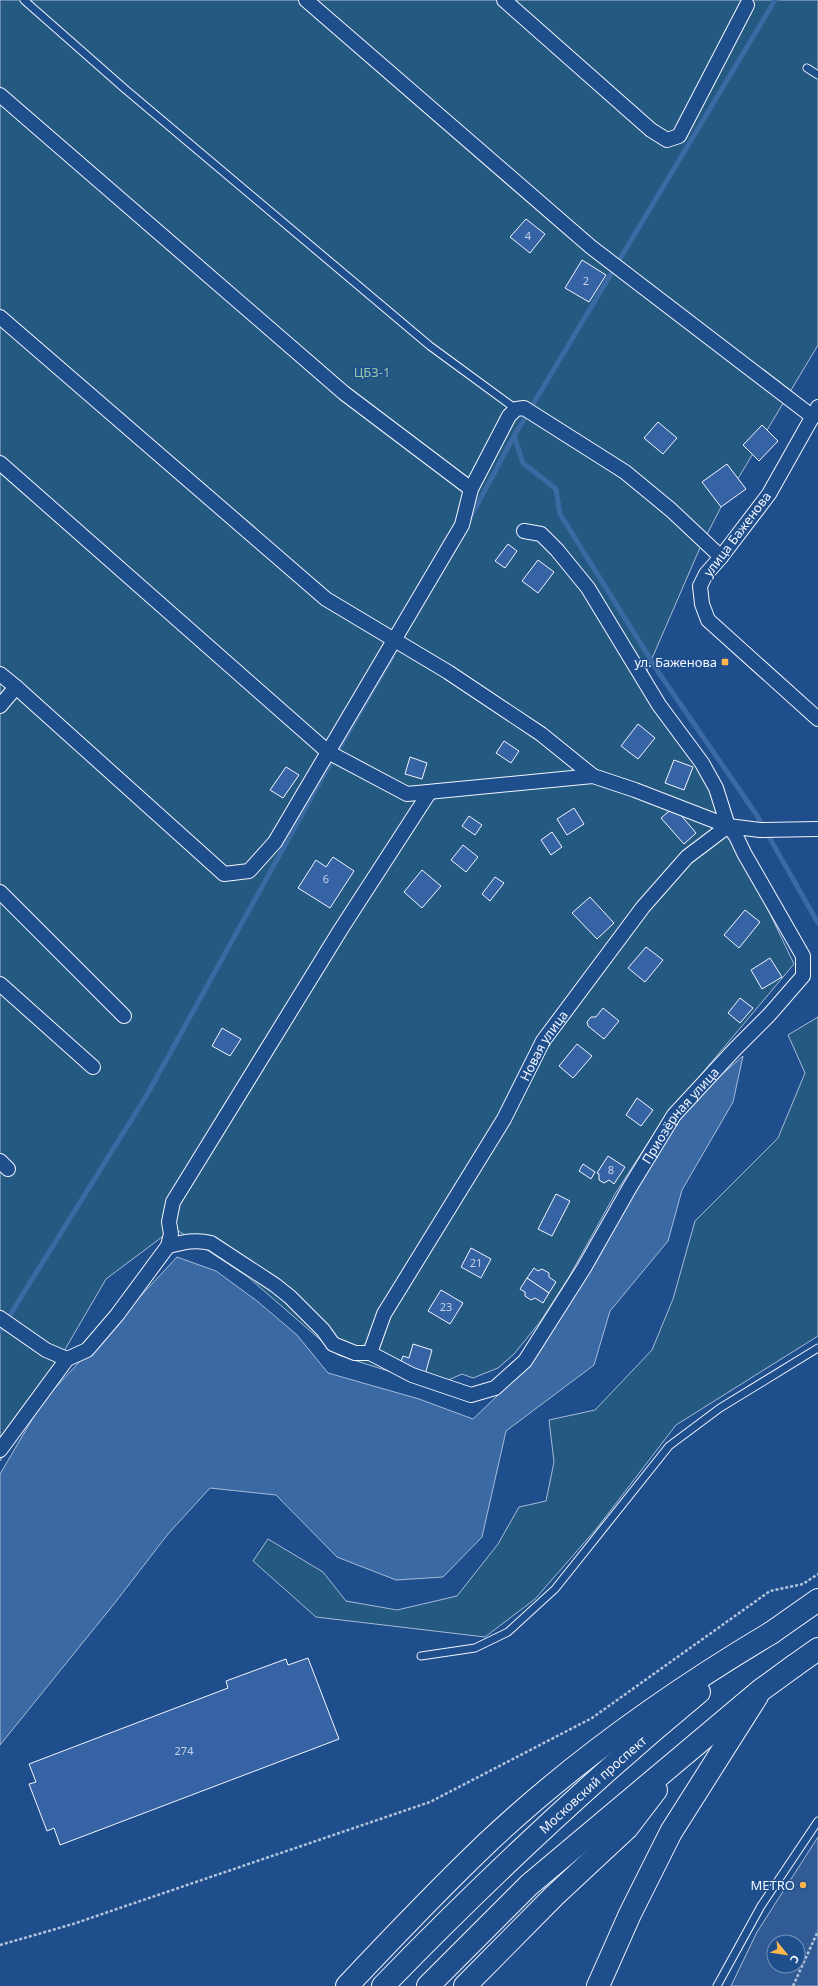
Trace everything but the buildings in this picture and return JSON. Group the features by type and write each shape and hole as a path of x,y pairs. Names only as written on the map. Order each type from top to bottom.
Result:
{"main road":[{"name":"Московский проспект","path":"383,1986 441,1926 584,1791 771,1633 818,1600"},
{"path":"347,1986 488,1842 587,1758 639,1719 694,1681 771,1633"},
{"path":"428,1986 530,1885 761,1690 818,1649"},
{"path":"598,1986 630,1914 671,1832 761,1690"},
{"path":"465,1986 554,1896 627,1828 684,1754"},
{"path":"445,1986 468,1946"},
{"path":"342,1986 369,1962"}],"street":[{"path":"306,0 591,247 815,412"},
{"path":"504,0 651,130 667,140 679,136 746,2"},
{"path":"0,95 344,393 471,490"},
{"path":"0,317 326,598 392,640 448,672 541,734 593,776 635,790 728,826 760,830 818,829"},
{"path":"0,674 224,874 249,871 275,842 392,640 462,524 471,490 509,416 516,408 524,408 625,472 671,510 721,558"},
{"name":"улица Баженова","path":"815,412 769,494 721,558 706,574 700,586 702,604 708,620 818,719"},
{"path":"0,463 328,752 407,794 593,776"},
{"name":"Приозёрная улица","path":"370,1353 412,1374 471,1395 495,1388 525,1361 584,1268 630,1187 674,1115 803,976 803,956 744,853 736,836 728,826 716,788 702,763 659,705 588,588 557,550 541,534 524,531"},
{"path":"0,706 16,687"},
{"path":"0,1450 67,1359 87,1350 117,1315 168,1246 171,1234 169,1222 173,1202 341,929 429,793"},
{"name":"Новая улица","path":"370,1353 384,1314 504,1119 543,1042 643,907 687,857 728,826"},
{"path":"0,892 124,1016"},
{"path":"0,984 93,1067"},
{"path":"168,1246 186,1241 200,1240 211,1243 275,1285 290,1297 323,1330 333,1344 355,1353 370,1353"},
{"path":"0,1318 46,1350 67,1359"}],"lane":[{"path":"24,0 125,89 430,346 516,408"},
{"path":"807,68 818,75"},
{"path":"421,1656 475,1648 508,1632 555,1589 669,1446 720,1408 818,1348"},
{"path":"717,1986 761,1906 818,1821"}],"path":[{"path":"0,1945 73,1924 430,1802 592,1718 770,1591 804,1584 818,1574"},
{"path":"793,1986 818,1931"}],"green space":[{"name":"ЦБЗ-1","path":"0,0 818,0 818,345 721,507 699,550 647,670 728,826 794,964 662,1121 615,1194 569,1277 540,1322 514,1354 498,1368 473,1378 462,1374 435,1386 338,1355 248,1277 174,1228 106,1279 0,1461"},
{"path":"818,1017 818,1336 676,1425 597,1528 535,1599 485,1637 316,1617 253,1561 268,1539 323,1572 346,1601 397,1610 457,1596 498,1544 519,1507 546,1501 554,1462 549,1420 595,1410 652,1350 673,1299 695,1221 778,1138 805,1073 788,1035"}],"shaded area":[{"path":"743,1056 733,1102 682,1190 668,1241 610,1311 594,1365 506,1431 482,1537 443,1577 396,1580 337,1557 276,1495 210,1488 168,1534 114,1604 0,1745 0,1474 43,1401 177,1257 216,1271 257,1301 297,1335 328,1373 419,1399 473,1419 518,1376 682,1109"},
{"name":"METRO","path":"818,1837 818,1986 731,1986 757,1932"}],"waterway":[{"path":"469,520 514,436 775,0"},
{"path":"514,436 523,463 556,489 560,514 659,673 756,814 818,923"},
{"path":"0,1331 148,1093 322,778 392,657"}],"place":[{"name":"ул. Баженова","path":"725,662"},
{"name":"METRO","path":"803,1885"}]}
